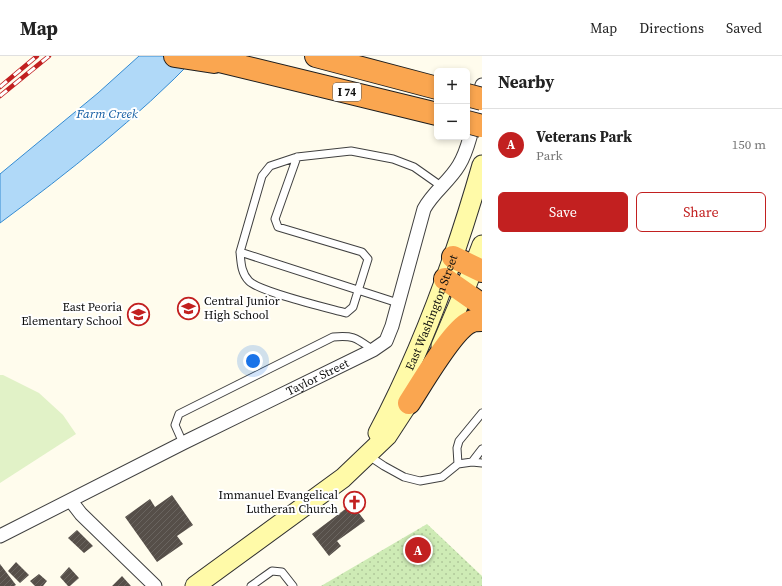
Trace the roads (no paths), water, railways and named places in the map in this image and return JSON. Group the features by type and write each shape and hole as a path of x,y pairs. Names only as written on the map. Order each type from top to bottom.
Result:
{"highway":[{"path":"175,56 232,65"},
{"name":"I 74","path":"199,56 434,113"},
{"name":"I 74","path":"316,56 434,87"},
{"path":"470,97 482,100"},
{"path":"470,123 482,126"},
{"path":"453,257 478,269"},
{"path":"445,279 482,305"},
{"path":"409,403 459,330 470,322 482,320"}],"main road":[{"name":"East Washington Street","path":"367,454 417,349 445,279 482,165"},
{"name":"East Washington Street","path":"195,586 343,478 387,436 409,403 442,343 464,292 478,269 482,245"}],"street":[{"name":"Taylor Street","path":"0,536 183,443 373,350 386,341 424,209 430,198 460,165 465,153 482,85"},
{"path":"71,501 81,514 155,586"}],"lane":[{"path":"297,157 275,219 278,227 362,252 368,259 353,307 346,313 266,290 249,281 242,269 240,252 262,176 270,166 297,157 351,151 393,159 414,167 441,186"},
{"path":"240,252 398,303"},
{"path":"183,443 175,425 179,414 333,337 348,336 356,338 373,350"},
{"path":"458,464 457,448 459,441 482,413"},
{"path":"472,462 482,449"},
{"path":"367,454 384,466 404,477 420,481 442,477 458,464 472,462 482,463"},
{"path":"251,586 272,572 282,572 293,586"}],"water":[{"name":"Farm Creek","path":"139,56 197,56 151,101 102,144 0,223 0,174 98,93"}],"railway":[{"path":"0,87 37,56"},
{"path":"0,96 49,56"}],"place":[{"name":"Central Junior High School","path":"188,308"},
{"name":"East Peoria Elementary School","path":"138,314"},
{"name":"Immanuel Evangelical Lutheran Church","path":"354,502"},
{"name":"Veterans Park","path":"418,550"}]}
